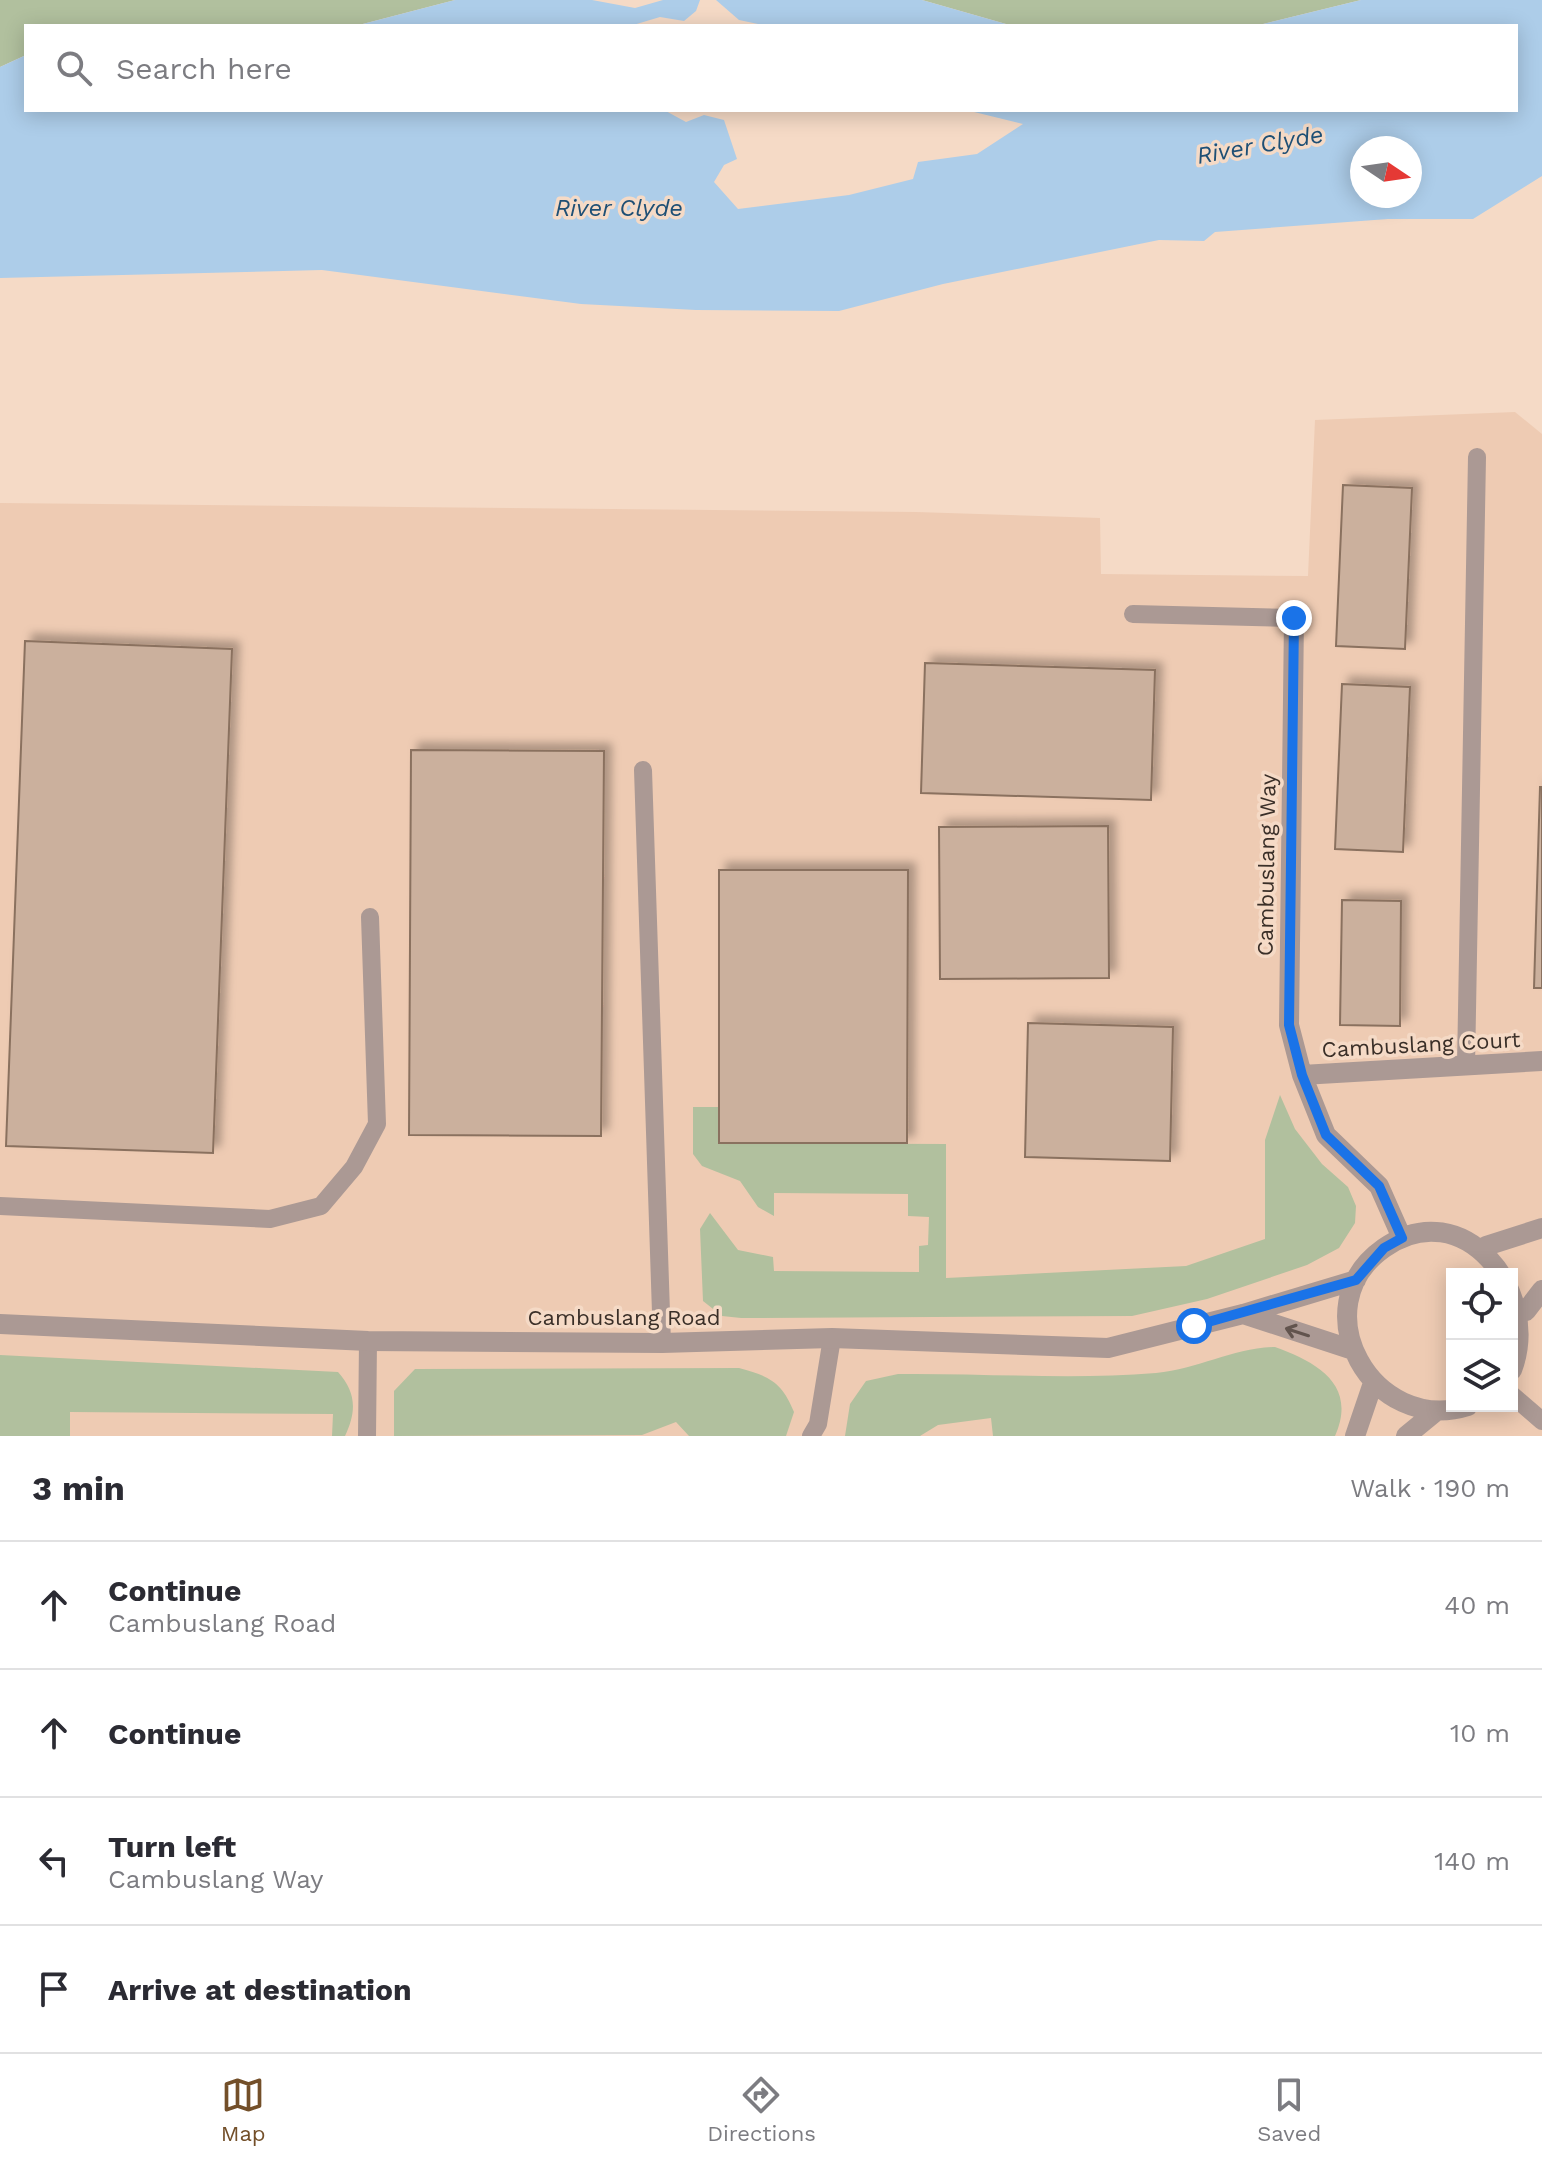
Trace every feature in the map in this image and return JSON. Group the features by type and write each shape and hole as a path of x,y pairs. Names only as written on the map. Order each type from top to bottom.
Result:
{"street":[{"name":"Cambuslang Way","path":"1294,618 1289,1025 1302,1075 1326,1135 1379,1186 1402,1238"},
{"name":"Cambuslang Court","path":"1302,1075 1542,1061"},
{"path":"1486,1246 1542,1228"},
{"path":"1446,1411 1434,1413 1412,1409 1372,1386 1350,1349 1346,1326 1348,1302 1356,1280 1384,1248 1402,1238 1431,1231 1459,1234 1486,1246 1506,1263 1519,1285 1526,1311 1526,1338 1518,1356"},
{"name":"Cambuslang Road","path":"0,1324 368,1341 662,1343 832,1338 1108,1348 1243,1314 1356,1280"},
{"path":"1526,1311 1542,1290"},
{"path":"1243,1314 1350,1349"},
{"path":"1355,1436 1372,1386"},
{"path":"1406,1436 1434,1413"}],"lane":[{"path":"1466,1066 1477,457"},
{"name":"Cambuslang Way","path":"1133,614 1294,618"},
{"path":"643,770 662,1343"},
{"path":"0,1206 270,1219 321,1206 354,1167 377,1124 370,917"},
{"path":"811,1436 818,1424 832,1338"},
{"path":"367,1436 368,1341"},
{"path":"1518,1400 1542,1421"}],"shaded area":[{"path":"1515,412 1542,434 1542,1436 0,1436 0,503 916,512 1100,518 1101,574 1308,576 1315,420"}],"green space":[{"path":"0,0 455,0 363,24 24,24 24,56 0,67"},
{"path":"922,0 1361,0 1263,24 1006,24"},
{"path":"1280,1095 1295,1129 1322,1164 1348,1187 1356,1206 1355,1223 1339,1248 1307,1265 1207,1299 1132,1316 741,1318 722,1316 703,1301 700,1229 710,1213 738,1250 773,1257 774,1271 919,1272 919,1246 928,1245 929,1217 908,1216 908,1194 774,1193 774,1216 758,1207 740,1181 702,1166 693,1154 693,1107 718,1107 719,1143 946,1144 946,1278 1186,1266 1265,1239 1265,1140"},
{"path":"1275,1347 1318,1368 1337,1389 1341,1418 1335,1436 993,1436 991,1418 938,1425 920,1436 845,1436 850,1404 866,1381 898,1374 1059,1376 1156,1373 1245,1351"},
{"path":"0,1355 338,1372 351,1394 352,1418 345,1436 332,1436 333,1414 70,1412 70,1436 0,1436"},
{"path":"739,1368 759,1374 785,1394 794,1412 786,1436 689,1436 676,1422 642,1435 394,1436 394,1391 415,1369"}],"water":[{"path":"455,0 592,0 635,8 663,0 700,0 696,11 684,21 660,17 637,24 363,24"},
{"path":"716,0 922,0 1006,24 758,24 739,20"},
{"name":"River Clyde","path":"1361,0 1542,0 1542,176 1473,219 1388,219 1215,232 1204,241 1159,240 943,284 839,311 696,310 581,304 322,270 0,278 0,67 24,56 24,112 668,112 686,122 704,115 724,120 737,159 724,165 714,182 738,209 849,195 913,179 918,162 977,154 1023,124 974,112 1518,112 1518,24 1263,24"}],"building":[{"path":"1343,485 1412,488 1405,649 1336,646"},
{"path":"25,641 232,649 213,1153 6,1146"},
{"path":"925,663 1155,670 1151,800 921,793"},
{"path":"1342,684 1410,687 1403,852 1335,849"},
{"path":"411,750 604,751 601,1136 409,1135"},
{"path":"1540,787 1542,988 1534,988"},
{"path":"1108,826 1109,978 940,979 939,827"},
{"path":"719,870 908,870 907,1143 719,1143"},
{"path":"1342,900 1401,901 1400,1026 1340,1025"},
{"path":"1028,1023 1173,1027 1170,1161 1025,1157"}],"route":[{"path":"1194,1326 1356,1280 1368,1262 1402,1238 1379,1186 1326,1135 1302,1075 1289,1025 1294,618"}]}
